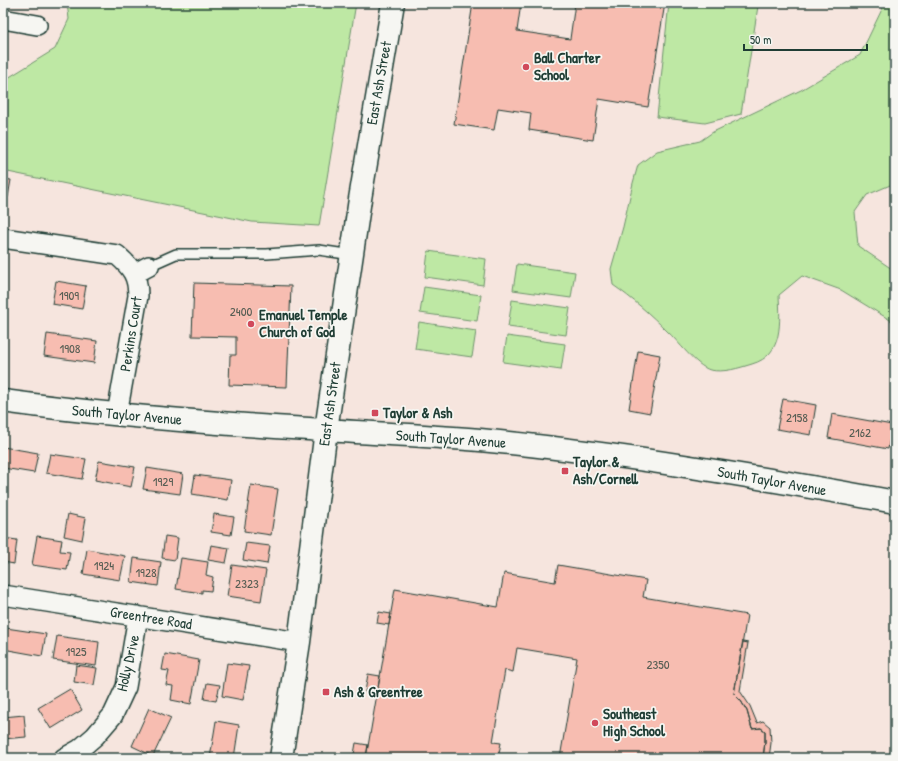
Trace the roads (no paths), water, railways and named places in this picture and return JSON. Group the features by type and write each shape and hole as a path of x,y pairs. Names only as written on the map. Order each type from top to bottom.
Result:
{"street":[{"name":"East Ash Street","path":"281,758 299,642 326,430 366,163 392,3"},
{"path":"3,19 37,25"},
{"name":"Perkins Court","path":"3,238 117,256 127,264 142,270 138,285 138,296 117,414"},
{"name":"South Taylor Avenue","path":"3,401 63,409 190,421 450,438 530,445 689,467 895,502"},
{"name":"Greentree Road","path":"3,595 299,642"},
{"name":"Holly Drive","path":"64,758 80,749 95,736 112,715 126,687 138,616"}],"lane":[{"path":"142,270 176,254 267,254 319,250 352,255"}],"place":[{"name":"Ball Charter School","path":"526,67"},
{"name":"Emanuel Temple Church of God","path":"251,324"},
{"name":"Taylor & Ash","path":"375,413"},
{"name":"Taylor & Ash/Cornell","path":"565,471"},
{"name":"Ash & Greentree","path":"326,692"},
{"name":"Southeast High School","path":"595,723"}]}
